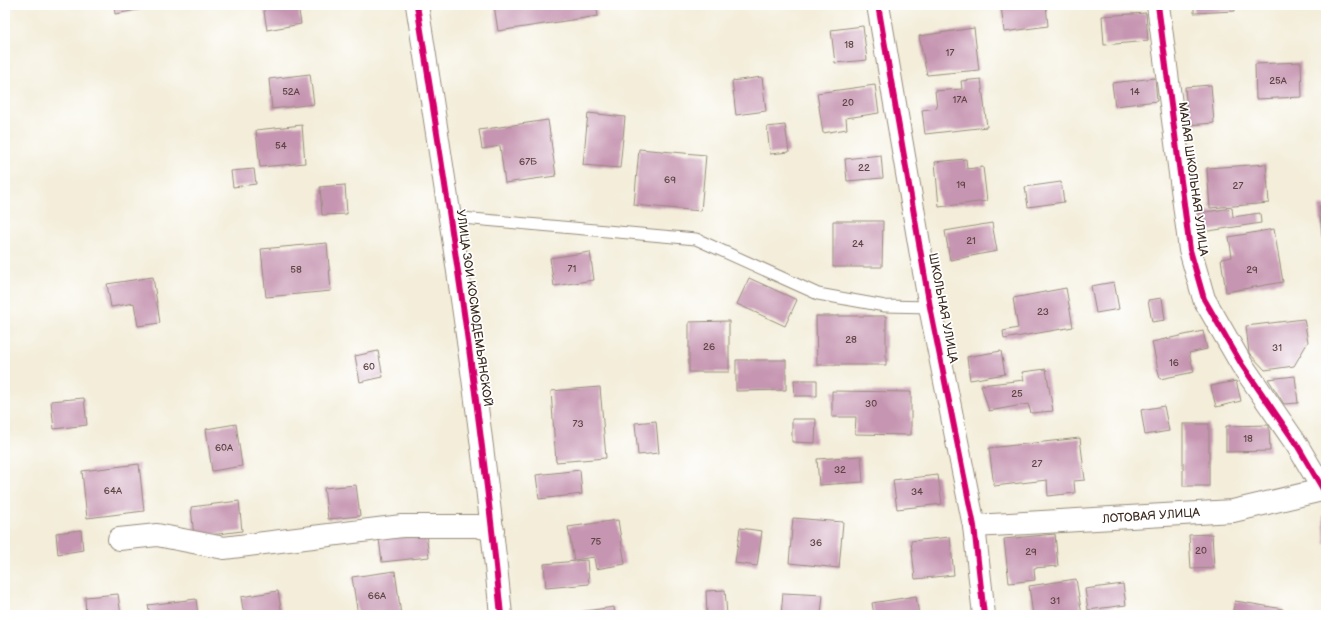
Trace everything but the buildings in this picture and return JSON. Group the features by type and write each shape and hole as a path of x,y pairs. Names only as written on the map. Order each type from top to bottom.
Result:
{"street":[{"name":"УЛИЦА ЗОИ КОСМОДЕМЬЯНСКОЙ","path":"417,5 451,217 493,530 501,615"},
{"name":"ШКОЛЬНАЯ УЛИЦА","path":"878,5 930,307 974,526 984,615"},
{"name":"МАЛАЯ ШКОЛЬНАЯ УЛИЦА","path":"1158,5 1190,250 1204,299 1242,365 1297,445 1324,489"},
{"name":"ЛОТОВАЯ УЛИЦА","path":"974,526 1233,511 1324,489"},
{"path":"119,539 157,535 224,548 402,526 477,526 493,530"}],"lane":[{"path":"451,217 696,239 818,294 886,306 930,307"}],"cycle path":[{"path":"417,5 474,386 501,615"},
{"path":"878,5 930,307 974,526 984,615"},
{"path":"1158,5 1190,250 1204,299 1242,365 1297,445 1323,489"}]}
